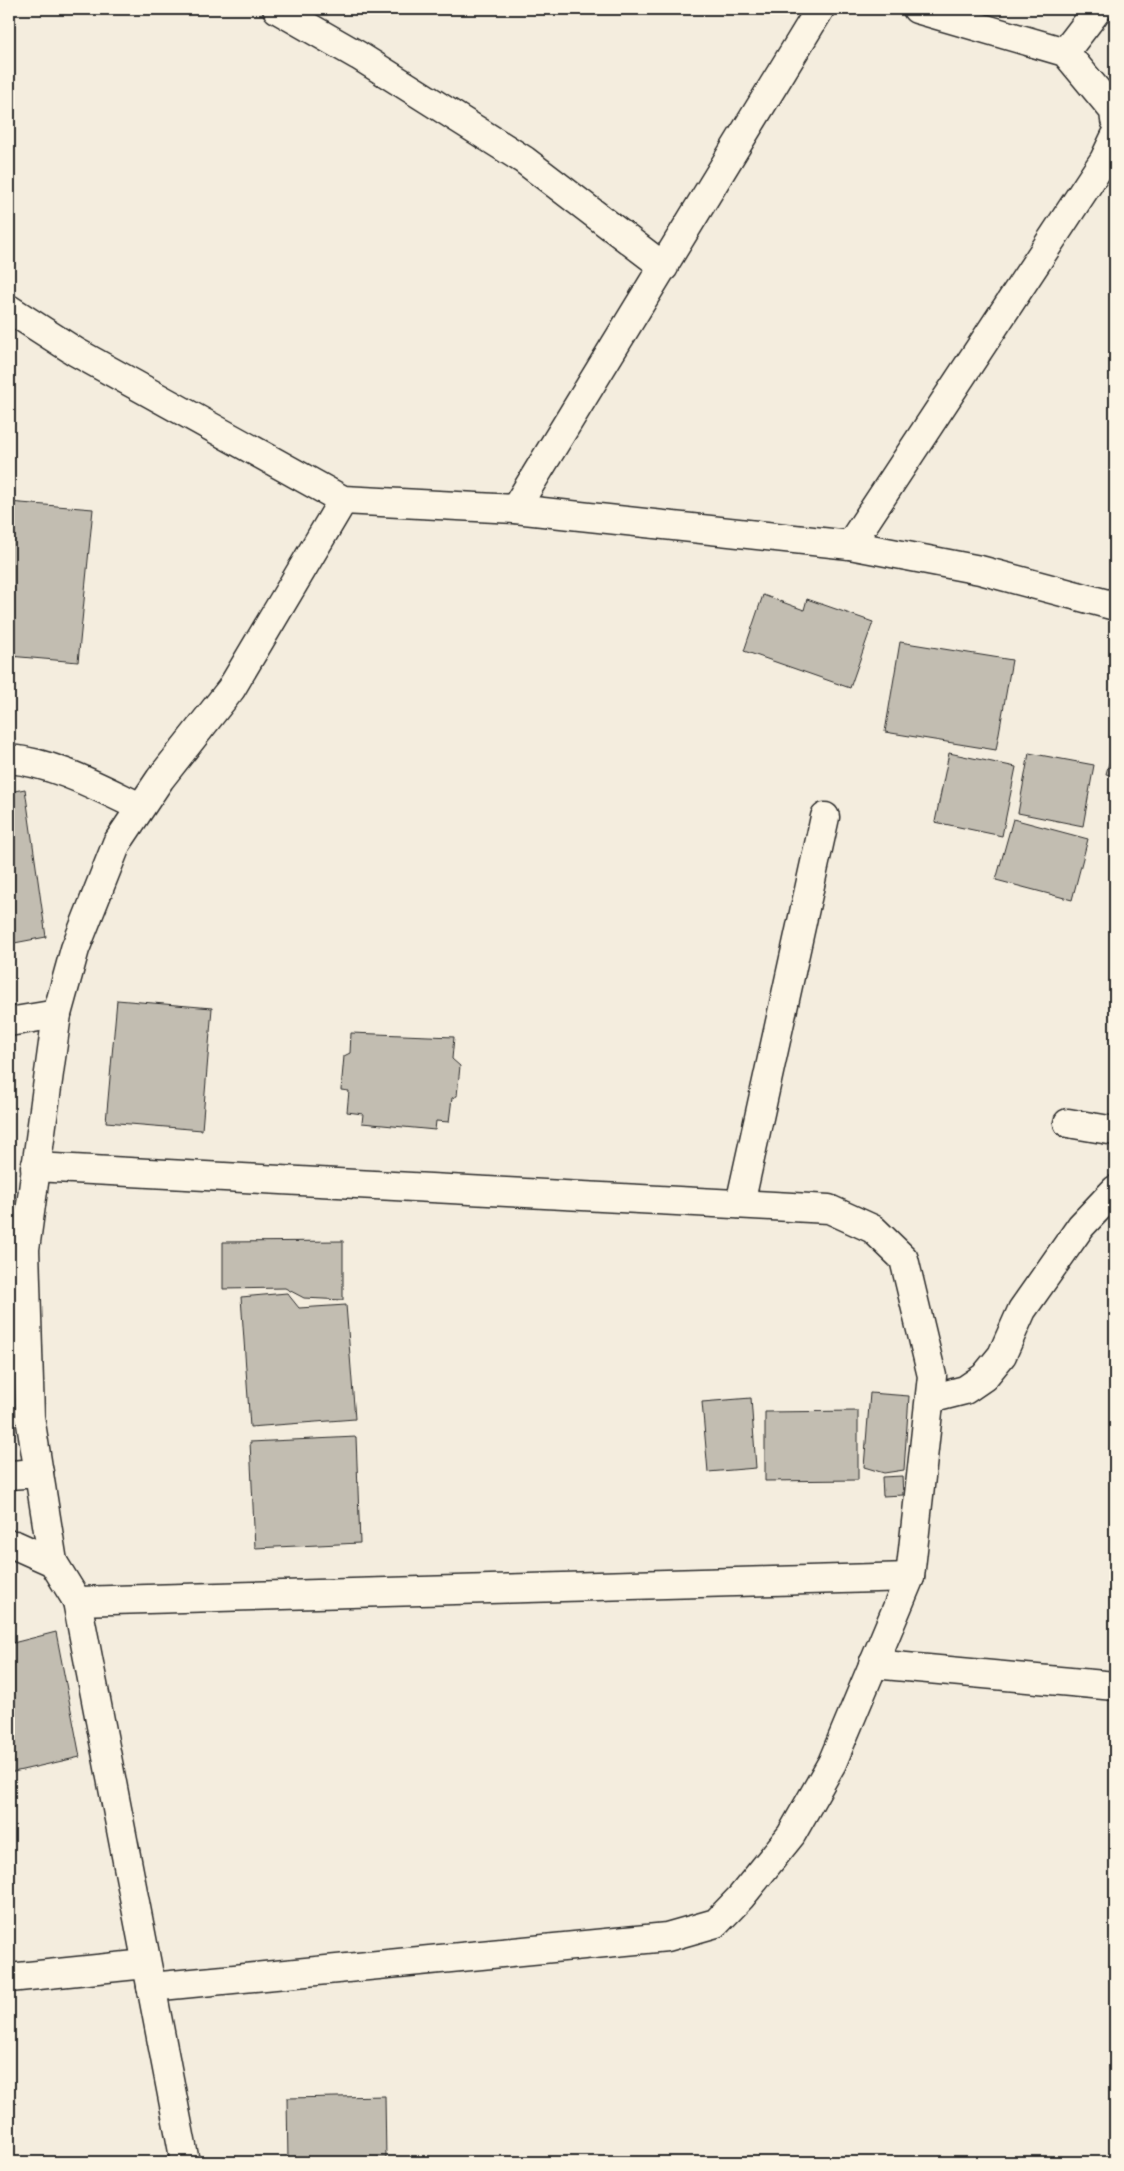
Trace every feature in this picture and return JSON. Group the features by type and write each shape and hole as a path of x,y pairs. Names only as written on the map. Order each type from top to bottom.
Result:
{"street":[{"path":"277,9 359,56 524,160 664,267"},
{"path":"515,509 820,9"},
{"path":"917,9 1065,52 1114,111 1115,120"},
{"path":"1065,52 1098,9"},
{"path":"850,545 1104,160 1115,137"},
{"path":"9,309 76,352 343,500 515,509 850,545 980,570 1115,606"},
{"path":"185,2162 77,1601 53,1562 30,1417 25,1249 57,1014 75,949 97,890 118,843 140,807 231,689 343,500"},
{"path":"9,759 28,760 62,771 140,807"},
{"path":"740,1204 825,817"},
{"path":"9,1022 57,1014"},
{"path":"1068,1123 1115,1131"},
{"path":"9,1978 149,1975 667,1937 716,1923 741,1897 791,1835 832,1763 910,1577 932,1376 904,1259 873,1229 829,1209 35,1167"},
{"path":"930,1399 965,1390 984,1377 1002,1355 1022,1310 1070,1241 1081,1226 1115,1190"},
{"path":"9,1475 39,1473"},
{"path":"9,1545 15,1545 53,1562"},
{"path":"77,1601 910,1577"},
{"path":"872,1664 1115,1686"}],"building":[{"path":"9,502 93,509 78,662 9,656"},
{"path":"763,595 804,610 807,599 873,622 850,688 744,651"},
{"path":"900,642 1012,660 996,750 885,732"},
{"path":"1115,741 1115,776 1106,774"},
{"path":"949,753 1016,767 1002,836 935,822"},
{"path":"1029,753 1094,765 1083,826 1018,813"},
{"path":"25,789 46,937 9,944 9,792"},
{"path":"1013,819 1088,839 1072,900 996,880"},
{"path":"117,1000 212,1008 202,1130 106,1122"},
{"path":"351,1033 454,1037 452,1059 460,1066 457,1096 452,1098 449,1122 436,1121 435,1130 362,1123 363,1114 347,1112 349,1091 341,1090 344,1056 350,1053"},
{"path":"343,1241 343,1300 304,1298 285,1288 223,1289 223,1242"},
{"path":"287,1293 299,1308 346,1305 355,1419 250,1427 241,1297"},
{"path":"870,1393 909,1396 904,1470 884,1473 864,1467"},
{"path":"751,1398 756,1468 708,1472 702,1402"},
{"path":"858,1411 858,1480 765,1481 765,1412"},
{"path":"356,1437 360,1543 255,1548 250,1442"},
{"path":"902,1476 903,1495 883,1496 882,1477"},
{"path":"56,1632 80,1757 9,1773 9,1644"},
{"path":"385,2096 386,2159 288,2161 287,2098"}]}
